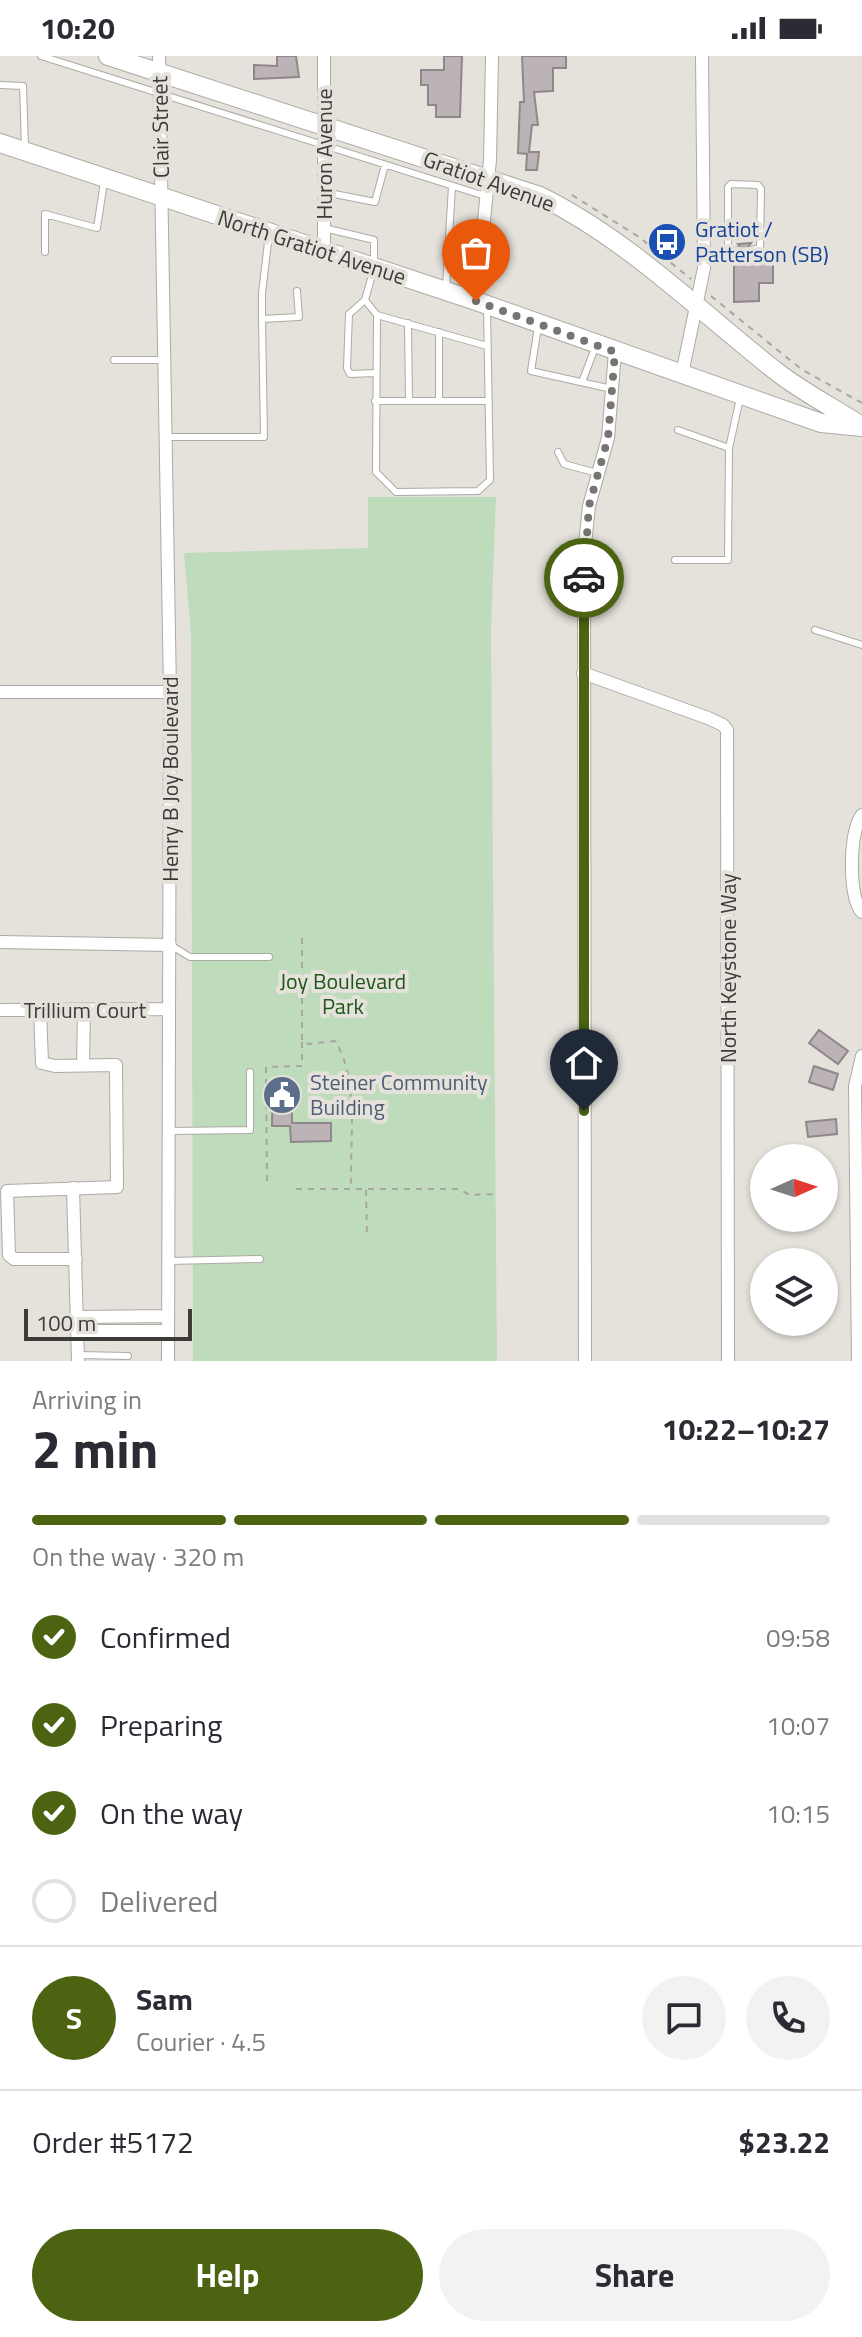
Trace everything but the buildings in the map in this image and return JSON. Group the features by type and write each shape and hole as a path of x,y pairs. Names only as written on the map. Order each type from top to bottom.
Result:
{"main road":[{"name":"Gratiot Avenue","path":"108,56 159,64 485,187 538,195 564,208 631,252 779,374 862,427"},
{"name":"North Gratiot Avenue","path":"0,143 482,303 821,423 862,427"}],"street":[{"name":"Huron Avenue","path":"324,56 324,252"},
{"path":"482,303 492,56"},
{"path":"682,374 701,288 704,255 702,56"},
{"name":"Clair Street","path":"159,64 162,197"},
{"name":"Henry B Joy Boulevard","path":"162,197 170,692 168,1361"},
{"path":"585,1361 585,528 608,438 615,352"},
{"name":"North Keystone Way","path":"583,673 708,718 727,730 728,1361"},
{"path":"0,692 170,692"},
{"path":"862,815 855,823 853,838 854,900 862,912"},
{"path":"0,942 170,945"},
{"name":"Trillium Court","path":"0,1010 169,1009"},
{"path":"40,1010 42,1063 55,1066 116,1065 117,1187 3,1191 6,1246 14,1259 76,1259"},
{"path":"83,1065 84,1010"},
{"path":"858,1361 855,1086 862,1056"},
{"path":"73,1188 78,1358"},
{"path":"78,1317 168,1316"},
{"path":"78,1331 168,1331"}],"lane":[{"path":"41,56 452,186 485,187"},
{"path":"0,85 23,86 31,154"},
{"path":"324,192 375,202 385,165"},
{"path":"45,252 45,214 97,228 104,178"},
{"path":"728,254 728,187 731,184 758,185 761,189 760,248 751,250"},
{"path":"446,291 452,186"},
{"path":"324,228 374,240 374,268 365,300 349,314 347,368 350,374 375,373"},
{"path":"165,437 264,437 262,293 269,234"},
{"path":"704,255 728,254 738,250"},
{"path":"262,319 299,317 297,291"},
{"path":"365,300 377,315 487,346"},
{"path":"377,315 376,472 396,492 478,491 490,480 487,346 482,303"},
{"path":"408,323 409,401"},
{"path":"538,323 531,371 612,389"},
{"path":"439,332 439,401"},
{"path":"582,382 596,345"},
{"path":"114,360 164,360"},
{"path":"675,560 728,560 729,448 741,395"},
{"path":"375,401 489,401"},
{"path":"678,430 729,448"},
{"path":"558,452 564,464 599,474"},
{"path":"815,630 862,645"},
{"path":"170,945 190,957 269,957"},
{"path":"169,1131 250,1130 250,1072"},
{"path":"168,1261 260,1259"},
{"path":"78,1358 128,1356"}],"path":[{"path":"567,193 639,237 801,369 862,403"},
{"path":"267,1181 266,1067 302,1066 302,934"},
{"path":"302,1041 309,1044 335,1041 343,1053 349,1076 351,1189"},
{"path":"296,1189 458,1189 470,1195 496,1194"},
{"path":"366,1189 367,1238"}],"green space":[{"name":"Joy Boulevard Park","path":"368,497 496,497 491,629 497,1361 193,1361 191,634 184,553 368,548"}],"way so far":[{"path":"476,301 615,352 608,438 585,528 584,578"}],"place":[{"name":"Gratiot / Patterson (SB)","path":"667,242"},
{"name":"Steiner Community Building","path":"282,1095"}],"route":[{"path":"584,578 584,1111"}]}
